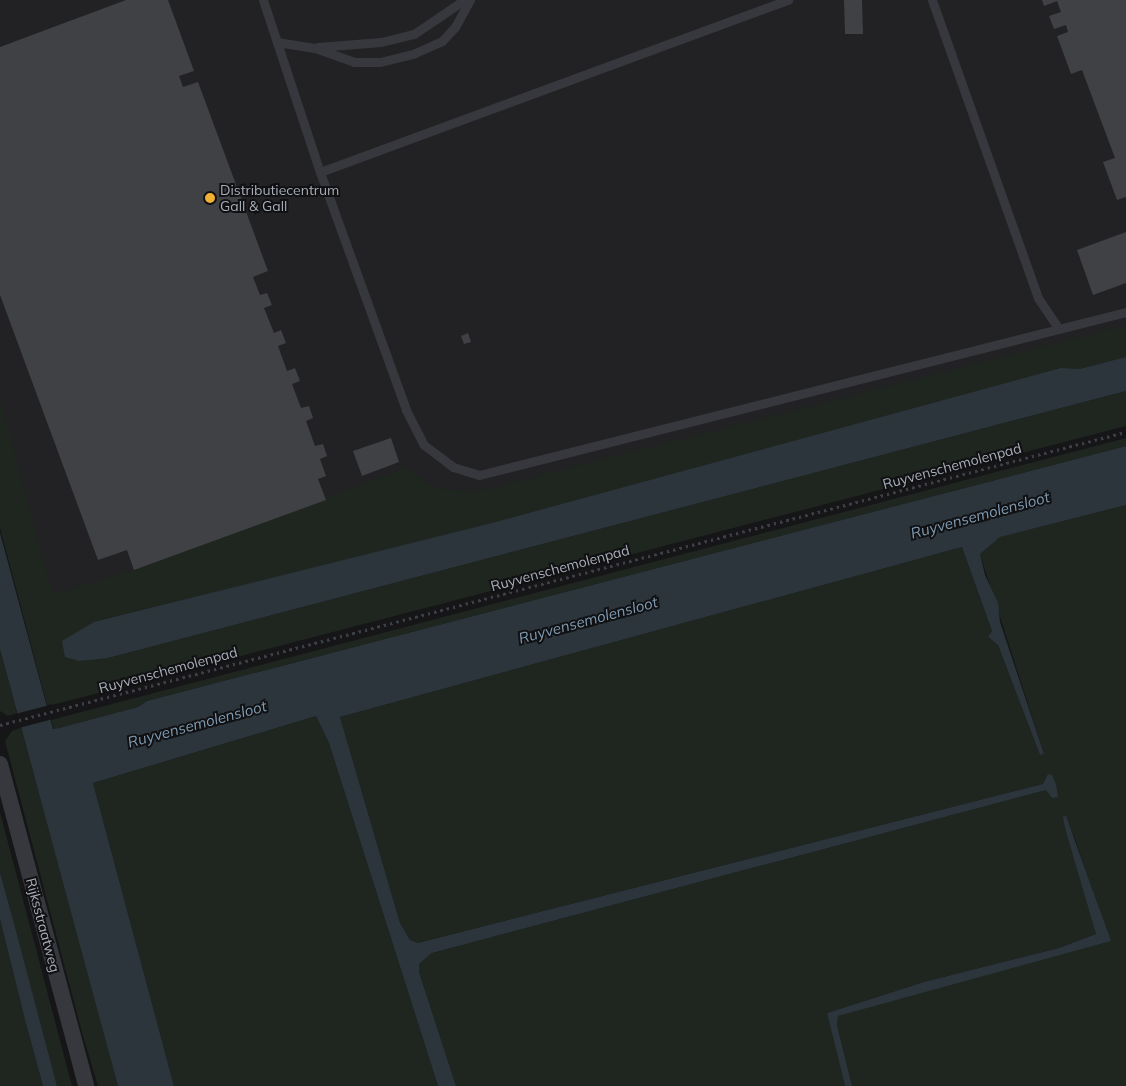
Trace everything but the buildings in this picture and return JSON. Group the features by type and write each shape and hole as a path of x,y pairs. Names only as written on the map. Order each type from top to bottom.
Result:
{"street":[{"name":"Rijksstraatweg","path":"0,764 86,1086"}],"lane":[{"path":"263,0 320,172 406,410 424,445 453,467 480,475 1126,312"},
{"path":"315,48 381,42 414,34 464,0"},
{"path":"278,42 315,48 354,62 380,62 415,53 442,41 455,27 470,0"},
{"path":"320,172 788,0"},
{"path":"932,0 1038,298 1059,329"}],"path":[{"name":"Ruyvenschemolenpad","path":"0,725 1126,432"}],"shaded area":[{"path":"0,0 1126,0 1126,373 46,654 0,513"},
{"path":"1126,325 1126,357 1080,369 1061,368 492,523 94,622 108,658 1126,391 1126,426 56,704 47,705 0,528 0,398 52,594 134,570 405,468 438,489 479,491"},
{"path":"1126,438 1126,446 147,701 138,707 59,728 54,729 51,720"},
{"path":"1126,505 1126,1086 852,1086 837,1025 838,1016 871,1005 1110,941 1072,830 1096,934 1059,948 924,982 827,1013 845,1086 456,1086 419,972 419,964 432,953 1046,790 1051,792 1050,774 1043,784 418,943 410,940 400,923 340,717 962,547 992,631 988,637 998,645 1040,755 1044,754 980,554 999,537"},
{"path":"0,649 17,713 8,716 0,711"},
{"path":"316,716 329,743 438,1086 174,1086 93,783"},
{"path":"21,728 118,1086 98,1086 83,1036 5,741 12,731"},
{"path":"0,812 72,1086 57,1086 0,871"},
{"path":"0,919 25,1020 43,1086 0,1086"}],"water":[{"path":"1126,357 1126,391 108,658 79,661 65,657 62,641 94,622 492,523 1061,368 1080,369"},
{"name":"Ruyvensemolensloot","path":"1126,446 1126,505 1000,537 980,554 985,575 998,603 1000,622 1044,754 1040,755 998,645 988,637 992,631 962,547 340,717 400,923 410,940 418,943 1043,784 1048,774 1052,775 1056,784 1058,797 1052,798 1046,790 432,953 419,964 419,972 456,1086 438,1086 329,743 316,716 93,783 174,1086 118,1086 0,649 0,533 53,729 138,707 147,701"},
{"path":"1066,816 1111,941 838,1016 837,1025 852,1086 845,1086 827,1013 924,982 1059,948 1096,934 1065,828 1063,817"},
{"path":"0,872 57,1086 43,1086 25,1020 0,919"}],"pier":[{"path":"50,705 53,719 19,728 15,714"}],"place":[{"name":"Distributiecentrum Gall & Gall","path":"210,198"}]}
